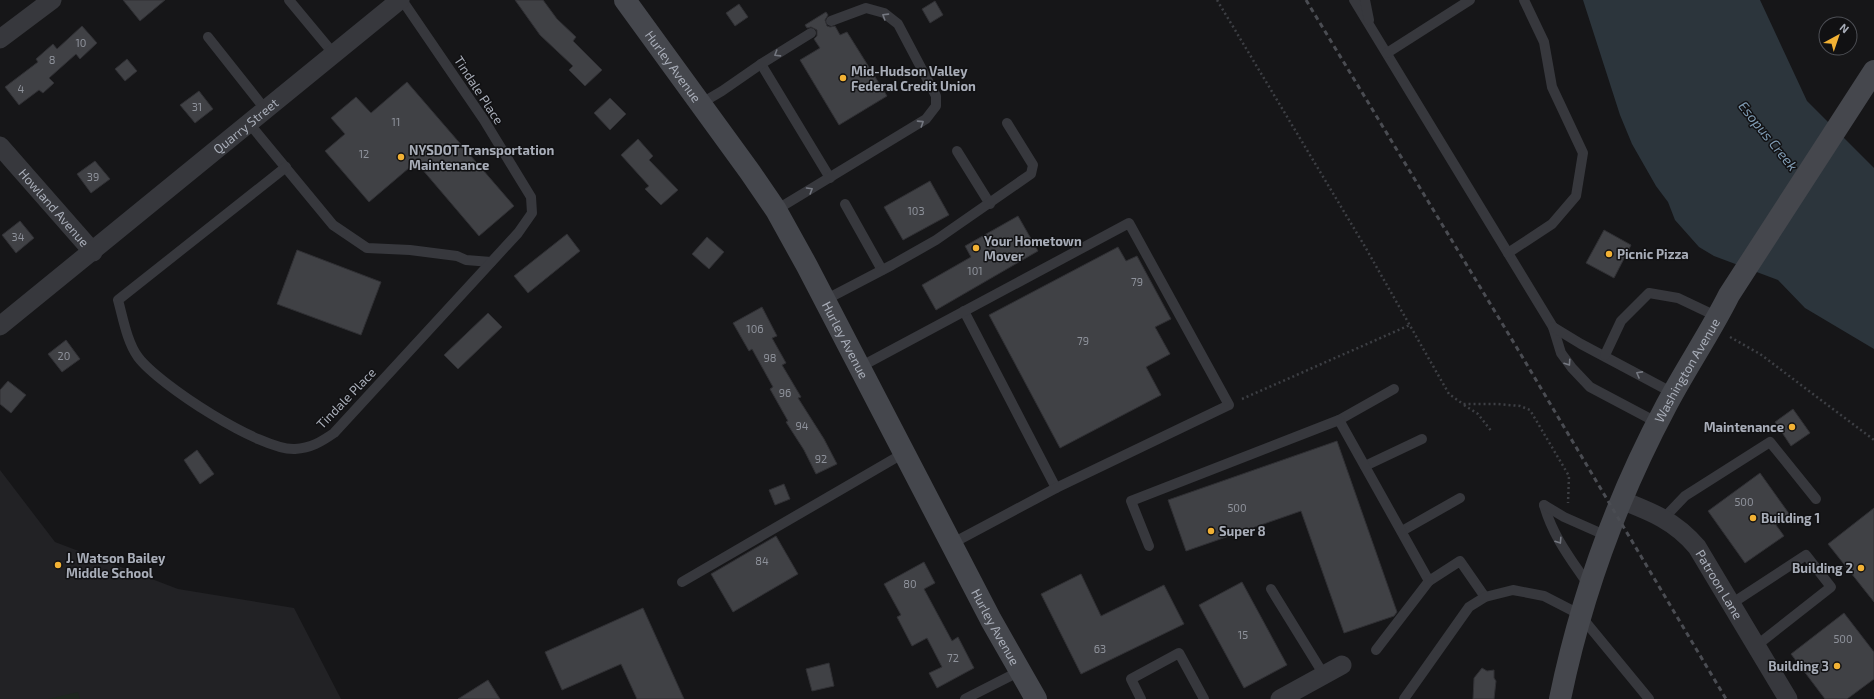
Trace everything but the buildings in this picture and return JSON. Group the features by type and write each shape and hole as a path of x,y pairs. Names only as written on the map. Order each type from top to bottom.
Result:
{"street":[{"path":"0,39 52,0"},
{"name":"Quarry Street","path":"0,326 93,252 248,122 265,110 333,53 401,0"},
{"name":"Hurley Avenue","path":"625,0 776,210 825,300 951,544 1036,699"},
{"name":"Washington Avenue","path":"1560,699 1579,614 1621,500 1658,422 1729,295 1869,78"},
{"name":"Howland Avenue","path":"0,146 93,252"},
{"name":"Patroon Lane","path":"1621,500 1664,518 1685,533 1697,547 1788,699"},
{"path":"1280,699 1342,665"}],"lane":[{"path":"289,0 333,53"},
{"name":"Tindale Place","path":"286,166 118,300 133,348 138,357 156,377 202,409 269,445 294,449 317,445 334,433 518,233 532,213 531,197 484,120 401,0"},
{"path":"1354,0 1553,327 1561,353 1572,368 1590,387 1658,422"},
{"path":"1365,0 1371,28"},
{"path":"1387,54 1470,0"},
{"path":"1508,253 1552,224 1576,196 1583,153 1552,87 1544,42 1524,0"},
{"path":"776,210 926,120 936,106 936,96 930,83 898,24 884,13 866,8 831,21"},
{"path":"700,104 811,33"},
{"path":"208,37 265,110"},
{"path":"761,64 830,178"},
{"path":"248,122 286,166 333,225 367,248 418,251 457,256 466,260 491,262"},
{"path":"825,300 936,240 1032,174 1033,165 1007,123"},
{"path":"957,151 990,204"},
{"path":"845,204 882,270"},
{"path":"860,367 1129,223 1229,405 1056,488 951,544"},
{"path":"1605,355 1621,321 1649,293 1678,298 1715,321"},
{"path":"964,311 1056,488"},
{"path":"1553,327 1673,393"},
{"path":"1149,546 1132,501 1339,420 1394,389"},
{"path":"1339,420 1430,581"},
{"path":"1365,466 1422,439"},
{"path":"1664,518 1685,496 1770,442 1816,499"},
{"path":"682,582 904,454"},
{"path":"1402,531 1460,498"},
{"path":"1589,586 1549,525 1544,505 1564,517 1607,536"},
{"path":"1731,604 1806,555 1831,587 1756,646"},
{"path":"1376,650 1430,581 1460,561 1485,597"},
{"path":"1270,589 1324,675"},
{"path":"1404,699 1469,606 1485,597 1513,590 1544,596 1579,614 1649,699"},
{"path":"1141,699 1130,679 1179,653 1204,699"},
{"path":"964,699 1020,671"}],"path":[{"path":"1217,0 1364,245 1449,394 1478,414 1492,432"},
{"path":"1715,321 1874,440"},
{"path":"1229,405 1410,325"},
{"path":"1463,404 1498,404 1520,406 1530,410 1569,476 1569,496 1567,507"}],"shaded area":[{"name":"J. Watson Bailey Middle School","path":"0,470 55,542 178,589 294,608 341,699 0,699"},
{"path":"78,692 80,699 48,699"}],"water":[{"name":"Esopus Creek","path":"1583,0 1760,0 1807,101 1874,168 1874,349 1805,308 1778,280 1714,256 1699,247 1675,220 1668,202 1656,186 1632,144 1620,115"}],"railway":[{"path":"1306,0 1514,343 1726,699"}],"place":[{"name":"Mid-Hudson Valley Federal Credit Union","path":"843,78"},
{"name":"NYSDOT Transportation Maintenance","path":"401,157"},
{"name":"Your Hometown Mover","path":"976,248"},
{"name":"Picnic Pizza","path":"1609,254"},
{"name":"Maintenance","path":"1792,427"},
{"name":"Building 1","path":"1753,518"},
{"name":"Super 8","path":"1211,531"},
{"name":"J. Watson Bailey Middle School","path":"58,565"},
{"name":"Building 2","path":"1861,568"},
{"name":"Building 3","path":"1837,666"}]}
